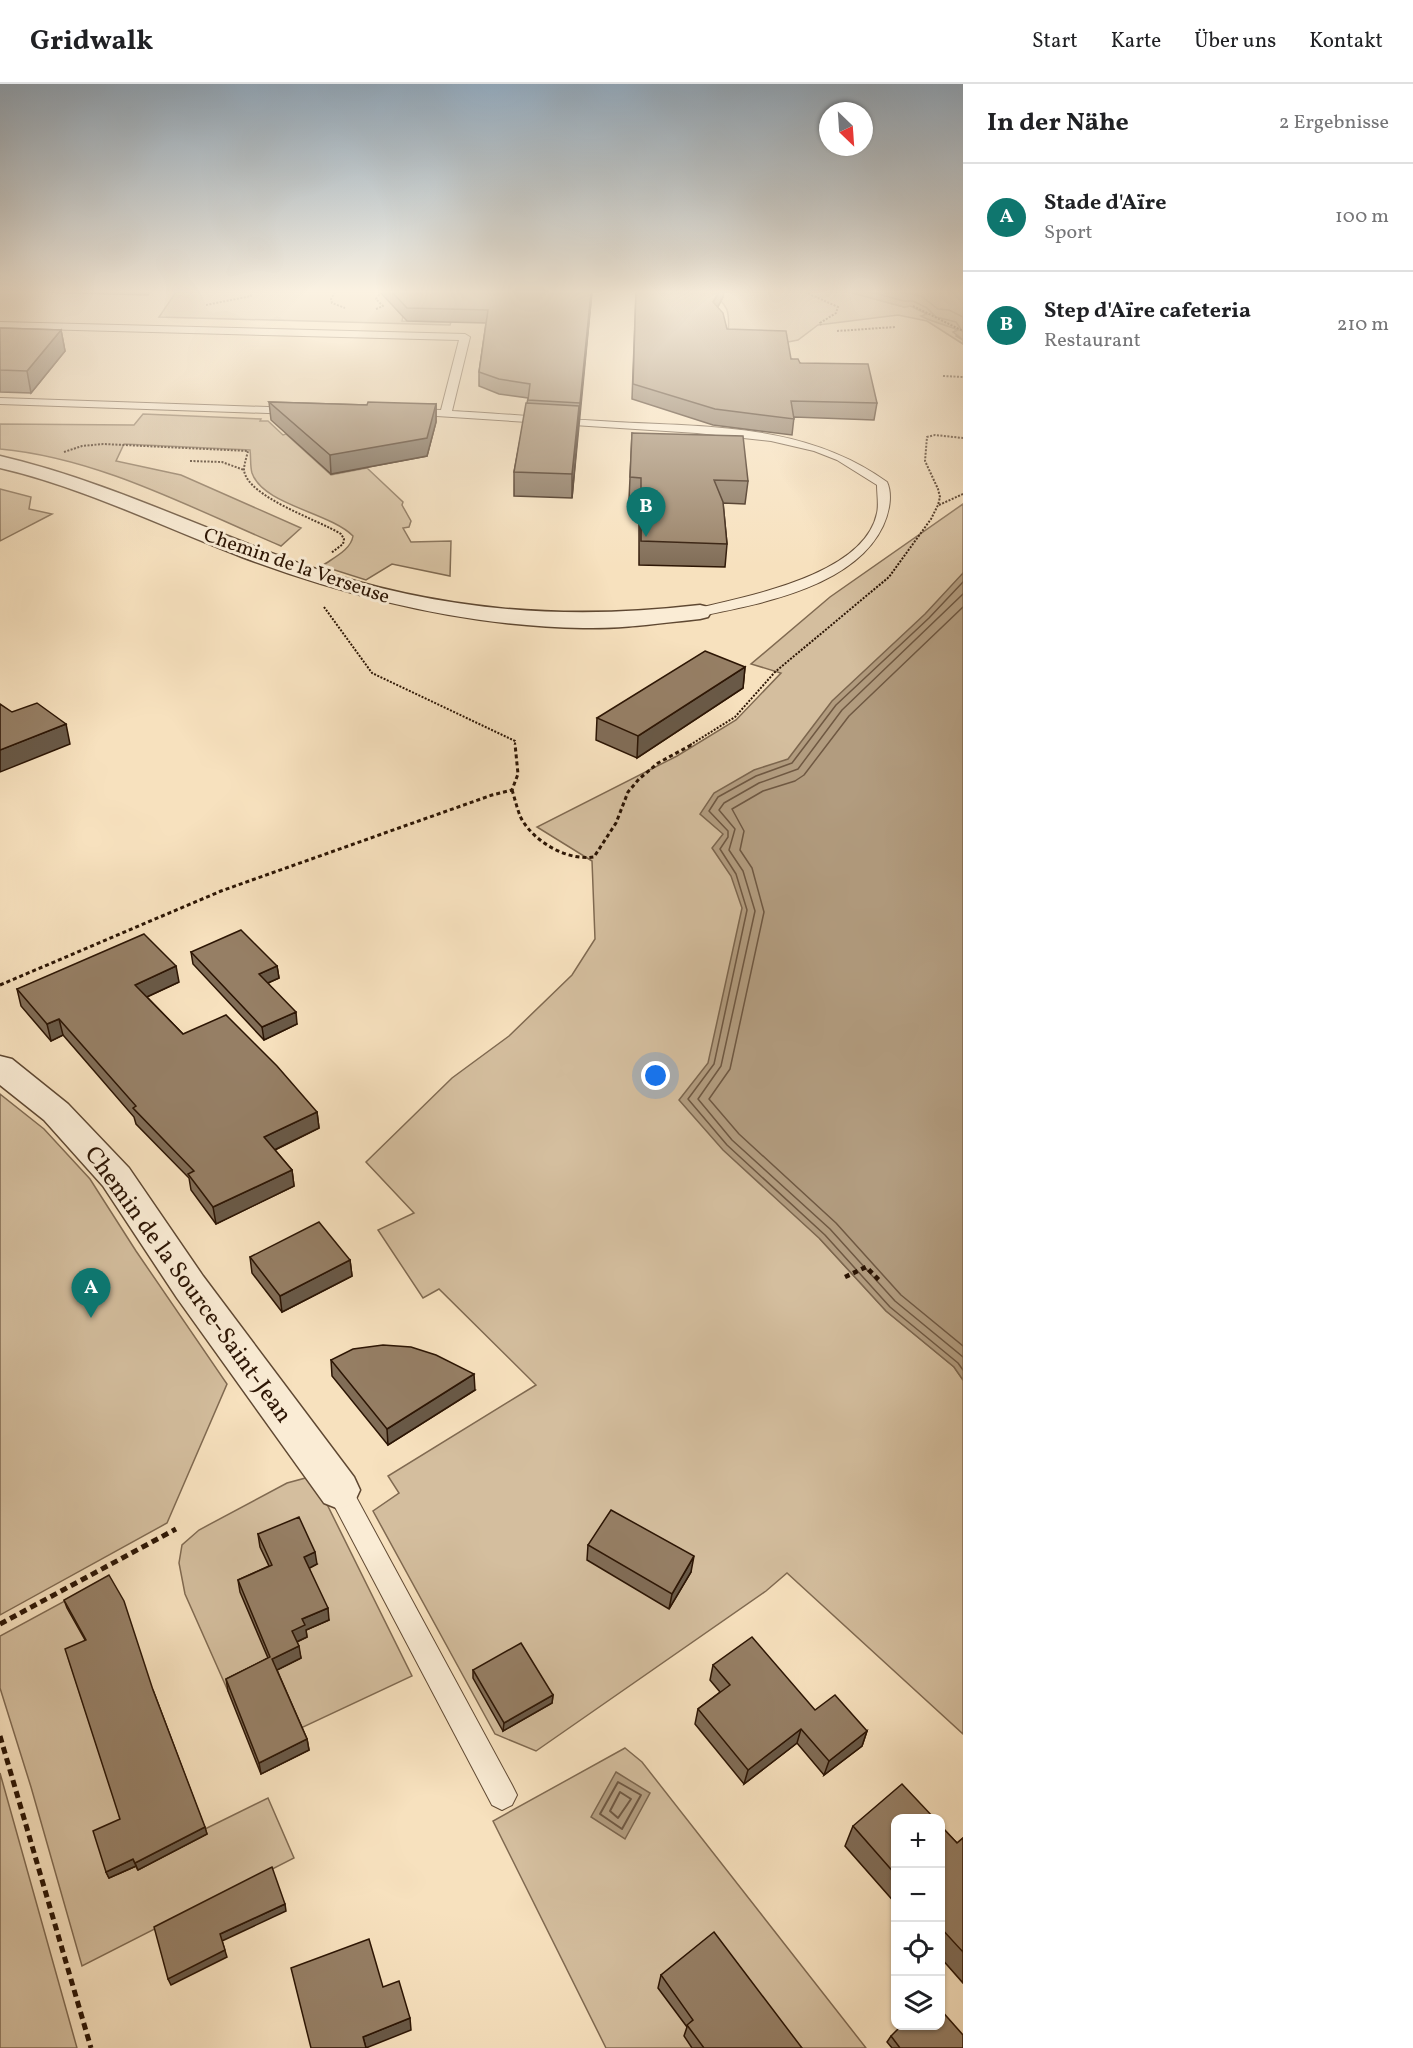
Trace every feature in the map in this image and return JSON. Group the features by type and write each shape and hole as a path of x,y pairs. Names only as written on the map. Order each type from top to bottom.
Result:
{"street":[{"name":"Chemin de la Verseuse","path":"0,462 45,472 98,489 249,552 325,579 395,600 466,612 527,618 613,621 700,612"},
{"name":"Chemin de la Source-Saint-Jean","path":"0,1067 56,1112 116,1177 190,1287 339,1490"}],"lane":[{"path":"402,412 446,413 453,384"},
{"path":"0,401 313,411"},
{"name":"Chemin de la Verseuse","path":"446,413 507,419 727,432 782,438 840,456 867,471 883,484 884,510 880,526 850,558 822,575 785,591 746,603 700,612"},
{"path":"339,1490 502,1795"}],"path":[{"path":"56,455 82,447 103,444 248,451 244,470 250,483 261,494 341,534 344,539 343,543 331,553"},
{"path":"190,461 222,462 244,470"},
{"path":"938,505 963,494"},
{"path":"325,579 312,587 312,591 372,673 515,741 518,774 512,790 524,822 543,841 580,859 594,857 616,823 628,792 639,779 658,763 726,723 775,672"},
{"path":"0,985 221,891 492,795 512,790"},
{"path":"845,1277 866,1267 880,1281"},
{"path":"0,1624 176,1529"},
{"path":"0,1736 91,2048"}],"shaded area":[{"path":"143,414 261,419 260,421 268,421 283,435 286,434 331,475 367,468 403,502 402,505 411,521 409,527 403,528 411,542 451,541 450,576 392,564 366,580 322,566 345,550 353,536 329,521 269,493 252,473 250,450 124,444 116,461 181,475 301,528 281,546 179,501 109,474 37,454 0,449 0,424 134,425"},
{"path":"0,489 31,497 29,509 52,514 0,541"},
{"path":"963,504 963,591 820,1239 886,1311 954,1367 963,1380 963,1734 787,1573 766,1591 536,1751 495,1734 373,1511 399,1493 388,1476 536,1385 439,1289 423,1298 378,1230 414,1213 366,1162 452,1078 509,1036 572,975 595,939 592,861 537,827 677,756 736,720 781,673 751,664 830,597"},
{"path":"0,1094 44,1129 90,1179 227,1384 167,1523 0,1615"},
{"path":"313,1476 412,1676 299,1729 228,1691 185,1594 179,1563 182,1545 199,1530 287,1483"},
{"path":"109,1577 132,1627 68,1657 123,1826 118,1874 136,1866 137,1869 205,1829 268,1798 294,1858 82,1966 0,1688 0,1636"},
{"path":"625,1748 642,1762 866,2048 606,2048 493,1821"},
{"path":"0,1773 77,2048 0,2048"}],"water":[{"path":"963,573 963,1380 954,1367 886,1311 820,1239 723,1150 679,1100 708,1063 742,908 731,876 712,848 723,834 700,814 714,793 754,770 788,759 832,701 925,614"},
{"path":"616,1772 650,1793 625,1839 591,1817"}],"building":[{"path":"528,384 582,384 580,403 528,400 530,384"},
{"path":"633,384 873,384 877,403 791,401 794,419 715,409"},
{"path":"269,402 367,405 368,402 436,404 427,438 330,455"},
{"path":"526,403 579,406 572,474 514,472"},
{"path":"632,433 743,436 748,481 714,480 723,502 727,544 641,541 641,478 630,477"},
{"path":"705,651 745,667 638,736 597,718"},
{"path":"37,703 66,724 0,750 0,704 12,712"},
{"path":"241,930 277,966 259,974 296,1012 262,1027 191,952"},
{"path":"144,934 176,966 135,985 183,1034 226,1015 277,1066 317,1112 264,1137 292,1170 213,1207 188,1174 194,1171 133,1108 136,1106 59,1019 47,1024 17,989"},
{"path":"319,1222 350,1260 280,1296 250,1257"},
{"path":"383,1345 411,1347 436,1355 474,1374 387,1429 331,1360 353,1349"},
{"path":"611,1510 694,1556 672,1594 588,1545"},
{"path":"299,1517 315,1552 304,1557 328,1608 302,1619 305,1625 292,1631 299,1646 272,1659 307,1739 259,1763 226,1679 270,1657 238,1580 272,1565 258,1534"},
{"path":"109,1575 124,1601 153,1690 205,1827 135,1863 133,1859 106,1872 93,1831 120,1819 65,1649 86,1640 64,1600"},
{"path":"752,1637 815,1710 835,1695 867,1731 829,1761 801,1729 748,1770 698,1709 730,1685 713,1665"},
{"path":"521,1643 553,1695 504,1723 473,1670"},
{"path":"902,1784 930,1814 891,1814 891,1869 853,1826"},
{"path":"945,1830 957,1843 963,1838 963,1952 945,1932"},
{"path":"272,1867 285,1904 220,1934 225,1950 168,1979 154,1927"},
{"path":"714,1932 802,2048 704,2048 687,2025 693,2020 661,1975"},
{"path":"369,1939 383,1987 399,1981 410,2018 363,2037 366,2048 311,2048 291,1968"},
{"path":"945,2015 963,2035 963,2048 900,2048 891,2036 897,2030 945,2030"}],"place":[{"name":"Step d'Aïre cafeteria","path":"646,537"},
{"name":"Stade d'Aïre","path":"91,1318"}]}
